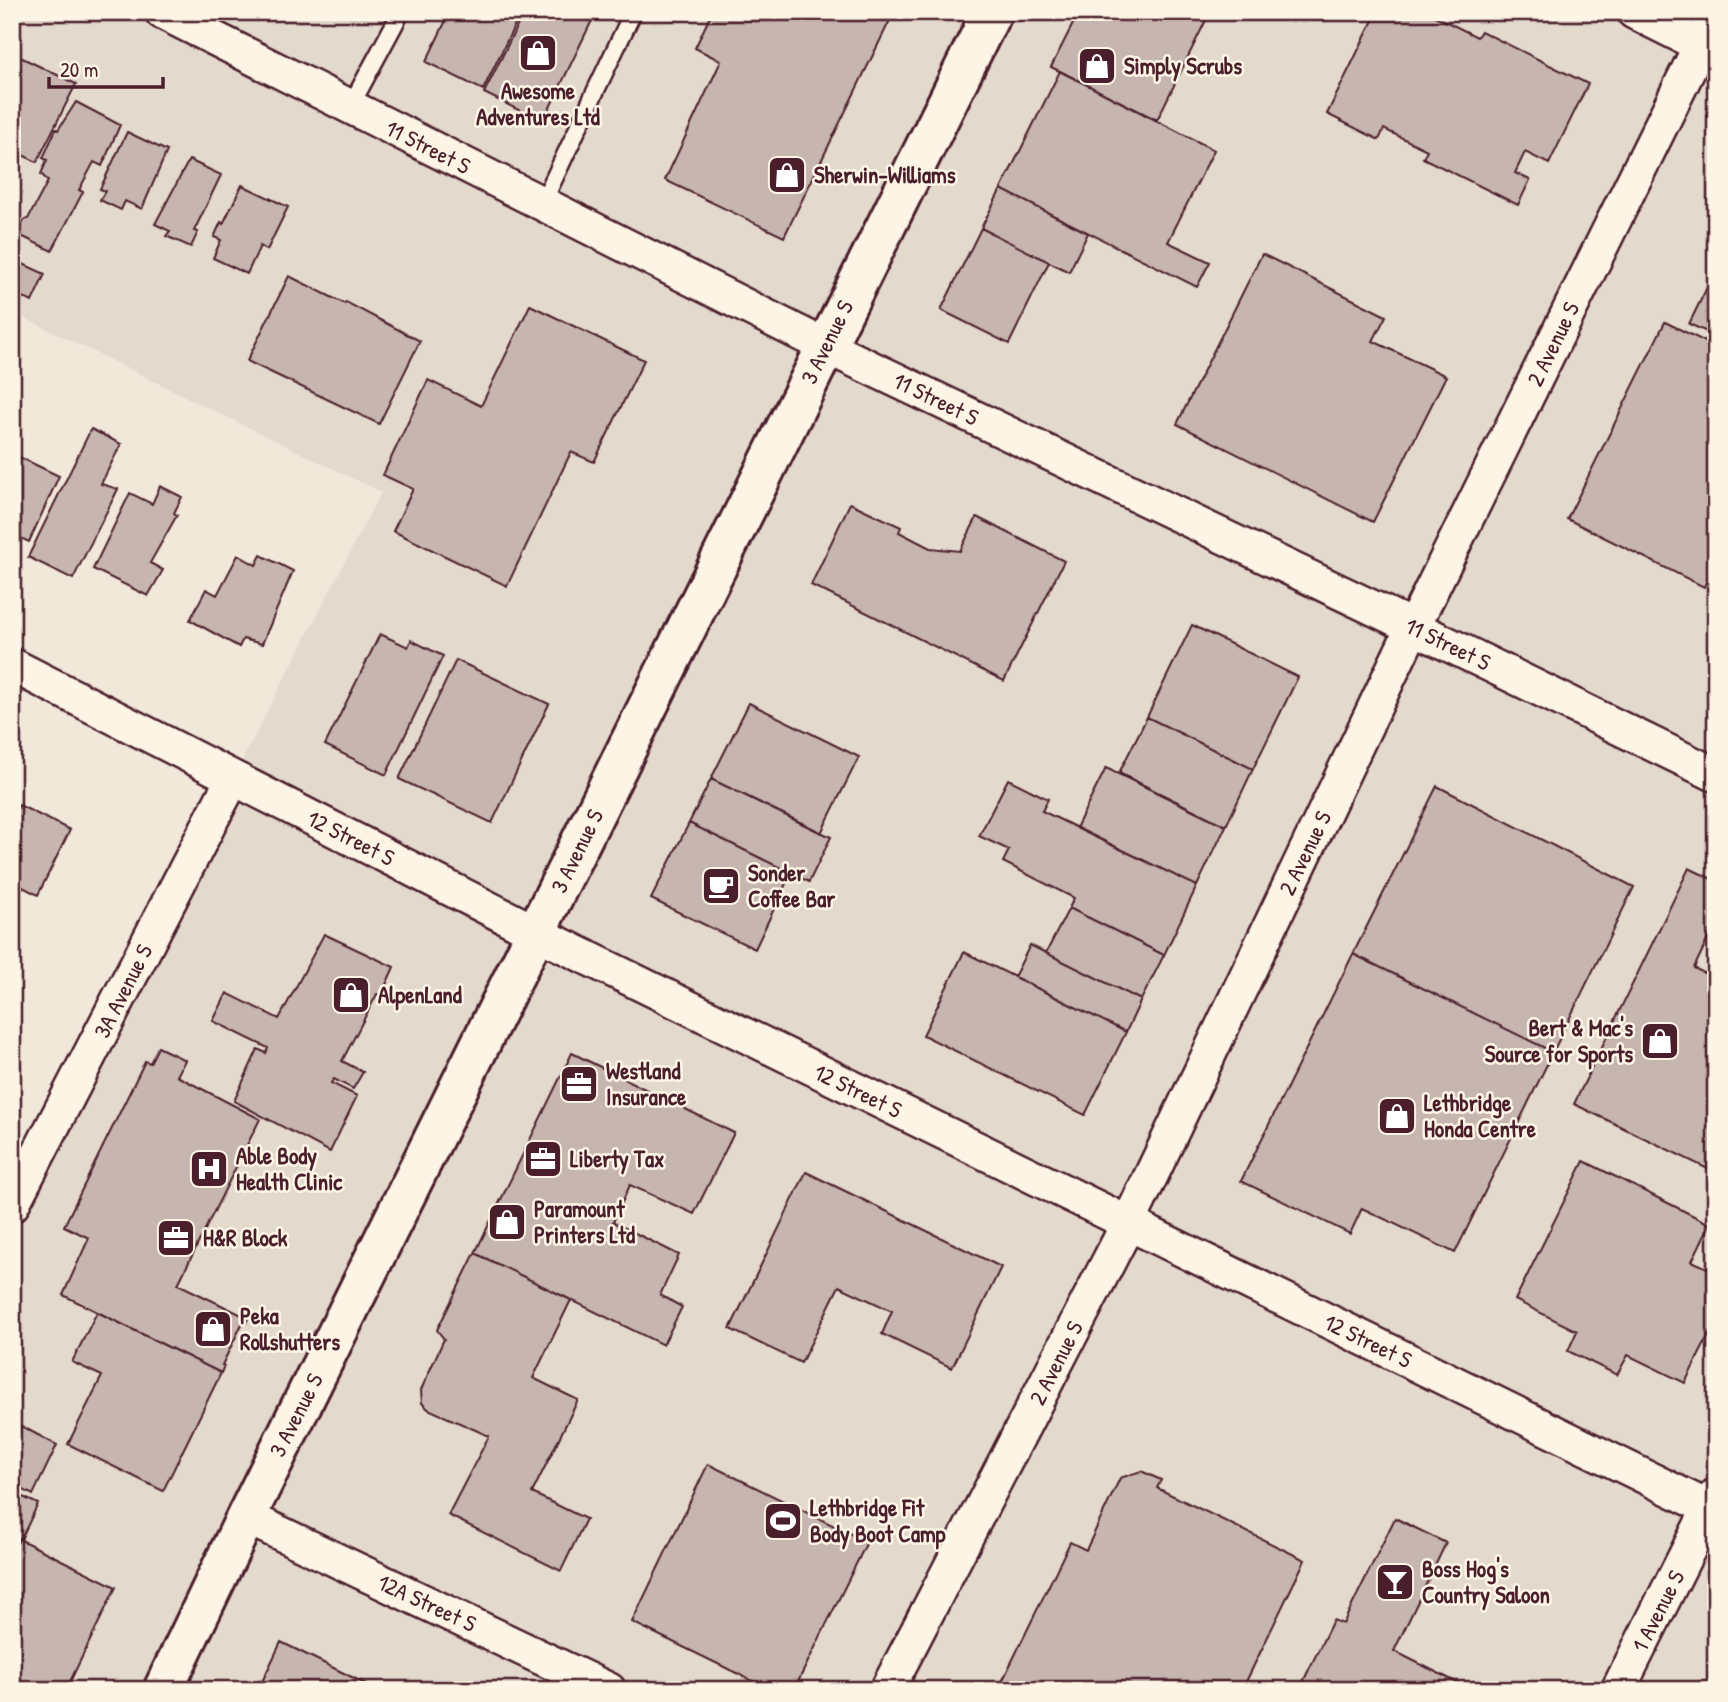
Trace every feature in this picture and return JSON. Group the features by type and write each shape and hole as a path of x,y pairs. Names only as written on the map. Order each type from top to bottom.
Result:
{"main road":[{"name":"3 Avenue S","path":"163,1690 246,1517 992,12"}],"street":[{"name":"11 Street S","path":"162,12 825,346 1716,775"},
{"path":"1634,12 1708,49"},
{"name":"2 Avenue S","path":"887,1690 1128,1224 1413,627 1708,49 1716,13"},
{"name":"12 Street S","path":"12,665 537,933 1128,1224 1714,1500"},
{"name":"3A Avenue S","path":"12,1205 233,778"},
{"name":"1 Avenue S","path":"1618,1690 1714,1500"},
{"name":"12A Street S","path":"246,1517 609,1690"}],"lane":[{"path":"350,107 401,12"},
{"path":"542,204 633,12"}],"shaded area":[{"path":"12,12 1716,12 1716,1690 12,1690 12,1205 381,492 12,312"}],"building":[{"path":"450,12 521,12 483,90 426,62"},
{"path":"524,12 596,12 543,122 484,93"},
{"path":"712,12 894,12 784,237 665,180 721,61 695,48"},
{"path":"1079,12 1210,12 1157,120 1051,67"},
{"path":"1377,12 1427,12 1477,37 1481,31 1588,84 1549,164 1525,152 1515,173 1530,180 1518,205 1423,158 1427,150 1384,129 1379,140 1327,114"},
{"path":"12,53 76,84 37,162 12,150"},
{"path":"1060,71 1214,150 1168,242 1210,262 1197,287 1001,189"},
{"path":"76,102 120,125 102,166 94,162 79,190 83,192 52,251 17,234 48,181 41,174 47,160 43,158 56,129 58,130"},
{"path":"127,132 167,151 142,209 125,201 121,210 100,200 105,191 100,189"},
{"path":"189,160 221,175 194,231 198,232 191,247 166,236 170,231 155,224"},
{"path":"242,185 288,207 267,250 260,246 247,274 213,258 221,240 214,237"},
{"path":"1001,189 1088,233 1069,272 981,228"},
{"path":"981,228 1049,262 1009,344 941,310"},
{"path":"1262,254 1386,316 1373,341 1446,376 1373,522 1177,424"},
{"path":"12,259 45,274 32,302 12,292"},
{"path":"1716,269 1716,336 1689,324"},
{"path":"289,276 420,341 379,424 247,361"},
{"path":"530,305 644,360 594,462 571,452 507,586 393,531 413,489 383,475 428,380 481,406"},
{"path":"1665,322 1716,347 1716,561 1704,587 1567,519"},
{"path":"91,429 121,444 101,484 118,489 73,579 28,557"},
{"path":"15,455 59,476 29,542 12,534 12,460"},
{"path":"160,486 182,497 174,513 177,515 150,563 163,570 148,596 93,569 130,493 152,504"},
{"path":"850,503 901,527 899,532 930,548 960,551 977,517 1064,561 1004,681 811,585"},
{"path":"238,555 256,565 261,555 293,571 262,644 243,639 239,647 190,620 206,589 217,595"},
{"path":"1192,625 1298,677 1253,769 1147,717"},
{"path":"380,634 408,647 411,640 443,656 386,775 325,745"},
{"path":"456,660 549,704 492,823 399,779"},
{"path":"749,703 859,757 821,833 711,779"},
{"path":"1147,717 1253,769 1226,826 1119,773"},
{"path":"1106,768 1226,826 1197,886 1076,828"},
{"path":"711,779 831,837 809,882 689,823"},
{"path":"1008,779 1048,799 1042,811 1197,886 1164,955 1069,908 1074,898 1003,862 1009,850 979,836"},
{"path":"1437,786 1634,887 1553,1052 1353,954"},
{"path":"19,805 70,830 38,895 15,883 12,889 12,820"},
{"name":"Sonder Coffee Bar","path":"689,823 791,873 755,949 651,899"},
{"name":"Bert & Mac's Source for Sports","path":"1689,868 1716,881 1716,922 1694,968 1716,979 1716,1173 1574,1104"},
{"path":"1069,908 1164,955 1141,1000 1046,953"},
{"path":"324,934 394,967 381,996 377,994 342,1061 363,1072 353,1089 334,1079 331,1083 357,1096 330,1152 234,1101 258,1049 266,1053 268,1048 213,1021 227,993 279,1019"},
{"path":"1030,945 1141,1000 1126,1032 1014,977"},
{"path":"964,952 1126,1032 1085,1115 923,1035"},
{"name":"Lethbridge Honda Centre","path":"1353,954 1553,1052 1455,1253 1362,1208 1350,1234 1241,1181"},
{"path":"158,1047 185,1060 177,1076 260,1119 178,1284 248,1318 246,1323 243,1322 222,1365 224,1366 221,1373 63,1295 89,1238 64,1226 145,1061 150,1063"},
{"path":"572,1053 734,1133 694,1214 630,1185 613,1222 679,1255 660,1295 682,1307 663,1345 475,1253"},
{"path":"1584,1161 1710,1224 1692,1261 1716,1272 1716,1321 1685,1383 1628,1355 1617,1375 1568,1351 1577,1331 1515,1300"},
{"path":"806,1172 1001,1267 952,1368 882,1334 892,1311 839,1286 801,1363 730,1329"},
{"path":"475,1253 571,1300 533,1378 578,1400 532,1493 586,1519 561,1571 448,1515 489,1436 428,1409 422,1403 421,1390 444,1339 437,1330"},
{"path":"97,1312 221,1373 163,1491 68,1444 102,1376 72,1362"},
{"path":"21,1426 57,1445 33,1495 12,1484 12,1444"},
{"path":"708,1464 867,1542 794,1690 771,1690 632,1622"},
{"path":"1141,1471 1161,1480 1157,1488 1305,1560 1242,1690 998,1690 1070,1542 1086,1550 1120,1478"},
{"path":"12,1492 38,1504 21,1539 12,1535"},
{"name":"Boss Hog's Country Saloon","path":"1395,1518 1446,1543 1394,1651 1472,1690 1299,1690 1333,1620 1343,1624"},
{"path":"19,1539 116,1587 66,1690 12,1690 12,1553"},
{"path":"281,1642 378,1690 258,1690"}],"place":[{"name":"Awesome Adventures Ltd","path":"538,53"},
{"name":"Simply Scrubs","path":"1097,66"},
{"name":"Sherwin-Williams","path":"787,175"},
{"name":"Sonder Coffee Bar","path":"721,886"},
{"name":"AlpenLand","path":"351,995"},
{"name":"Bert & Mac's Source for Sports","path":"1660,1041"},
{"name":"Westland Insurance","path":"579,1084"},
{"name":"Lethbridge Honda Centre","path":"1397,1116"},
{"name":"Liberty Tax","path":"543,1159"},
{"name":"Able Body Health Clinic","path":"209,1169"},
{"name":"Paramount Printers Ltd","path":"507,1222"},
{"name":"H&R Block","path":"176,1238"},
{"name":"Peka Rollshutters","path":"213,1329"},
{"name":"Lethbridge Fit Body Boot Camp","path":"783,1521"},
{"name":"Boss Hog's Country Saloon","path":"1395,1582"}]}
